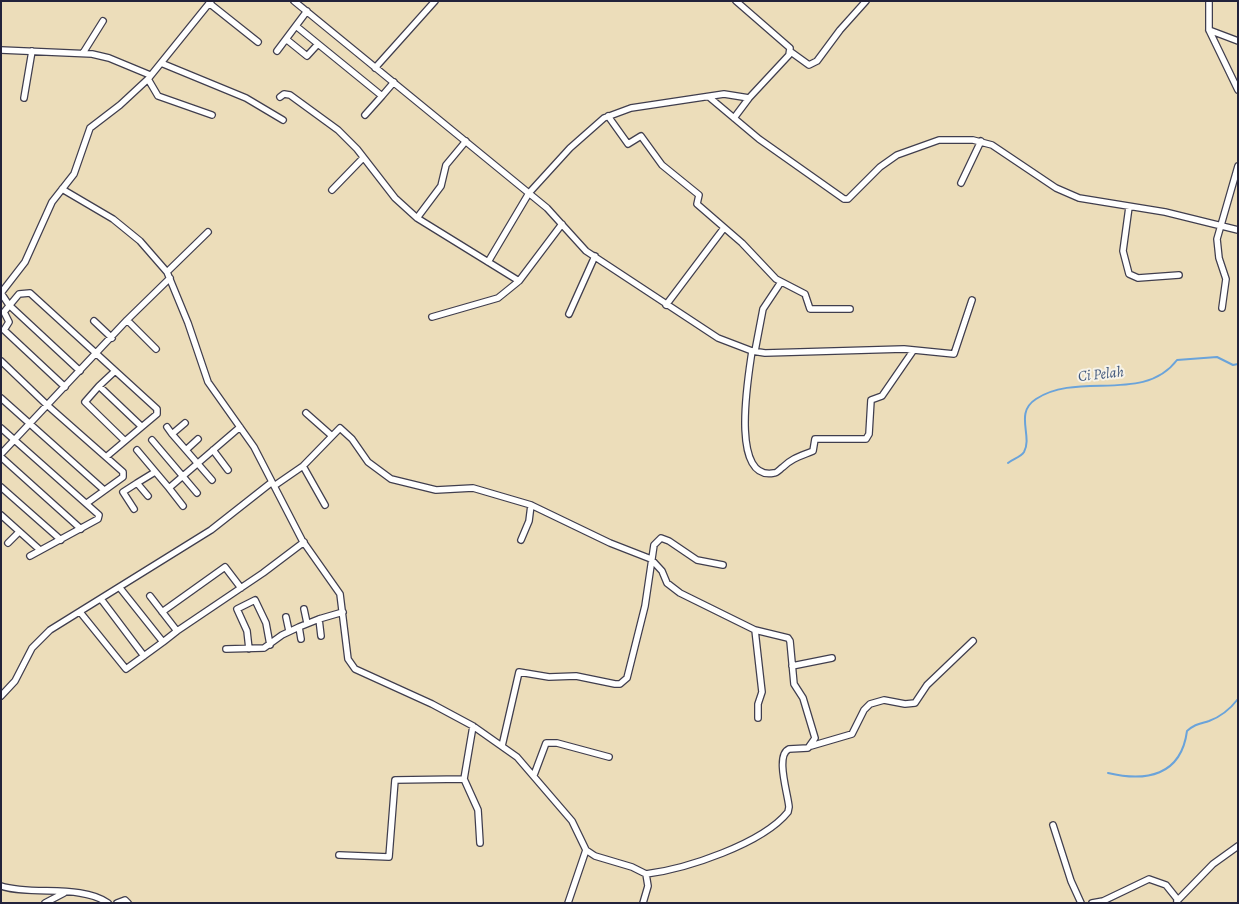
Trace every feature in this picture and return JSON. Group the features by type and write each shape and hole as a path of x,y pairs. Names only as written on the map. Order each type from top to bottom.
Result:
{"street":[{"path":"294,1 529,193 562,224 582,248 718,338 754,351 914,351 956,354 972,300"},
{"path":"375,68 435,1"},
{"path":"736,1 790,48 791,52 809,65 817,61 866,1"},
{"path":"1209,1 1209,30 1238,90"},
{"path":"80,371 9,305 1,293 26,262 52,202 74,174 90,128 120,105 149,77 210,2 258,42"},
{"path":"277,51 307,11"},
{"path":"82,53 103,21"},
{"path":"296,26 382,96"},
{"path":"1209,30 1238,41"},
{"path":"286,39 307,56 318,44"},
{"path":"1,50 82,53 109,58 149,77 158,96 212,115"},
{"path":"24,98 32,51"},
{"path":"734,118 749,98 791,52"},
{"path":"161,63 246,98 283,120"},
{"path":"366,115 394,82"},
{"path":"280,97 284,94 290,95 338,130 396,198 417,218 519,281"},
{"path":"488,262 529,193 591,127 608,116 631,108 730,94 749,98"},
{"path":"709,97 811,177 845,199 853,195 880,167 897,154 939,140 981,141 992,145 1043,180 1079,198 1165,212 1238,230"},
{"path":"608,116 628,144 641,136 662,164 699,195 697,204 781,282 806,294 810,309 850,309"},
{"path":"417,218 441,186 446,165 466,141"},
{"path":"961,183 981,141"},
{"path":"332,190 363,158"},
{"path":"1222,308 1226,279 1216,244 1238,166"},
{"path":"62,189 113,219 140,241 168,275 208,382 256,452 303,541 336,587 342,599 348,659 355,669 432,704 473,726 521,760 572,821 586,850 595,856 632,866 646,874 709,858 737,847 786,815 789,807 782,763 783,755 789,749 804,749 852,734 864,710 877,701 915,703 927,685 973,641"},
{"path":"1129,207 1124,251 1129,274 1138,278 1179,275"},
{"path":"432,317 498,298 519,281 562,224"},
{"path":"666,305 724,228"},
{"path":"81,529 1,455 28,424 112,338 208,232"},
{"path":"569,314 595,256"},
{"path":"781,282 763,309 747,391 745,442 756,468 761,472 772,474 777,472 792,458 813,450 815,439 866,439 869,434 871,400 882,396 914,351"},
{"path":"65,386 2,332 9,322 4,312 19,294 30,293 156,410 157,414 106,457"},
{"path":"127,320 156,349"},
{"path":"94,322 112,338"},
{"path":"1,361 47,405 123,472 124,475 87,502"},
{"path":"114,372 85,402 124,440"},
{"path":"99,386 141,426"},
{"path":"1,398 104,490"},
{"path":"306,413 332,436"},
{"path":"172,434 185,423"},
{"path":"167,427 212,480"},
{"path":"168,488 240,427"},
{"path":"1,428 87,502 99,517 81,529 30,556"},
{"path":"1,696 15,681 32,648 50,630 211,530 273,484 303,466 338,429 343,429 376,469 398,481 436,490 473,488 531,504 610,543 651,559 674,590 755,630 788,638 790,641 794,684 803,698 814,730 815,738 811,746"},
{"path":"186,450 198,439"},
{"path":"152,440 197,493"},
{"path":"137,450 183,506"},
{"path":"212,450 228,470"},
{"path":"303,466 325,505"},
{"path":"134,508 123,492 154,472"},
{"path":"137,483 148,496"},
{"path":"1,487 61,540"},
{"path":"521,540 529,521 531,504"},
{"path":"2,517 40,550"},
{"path":"8,543 19,532"},
{"path":"502,746 519,672 549,678 576,676 615,684 620,684 628,678 645,606 654,544 661,538 671,542 697,560 723,566"},
{"path":"80,612 126,669 177,631 241,588 260,574 261,570 303,541"},
{"path":"162,612 225,566 241,588"},
{"path":"120,588 163,642"},
{"path":"150,596 177,631"},
{"path":"102,599 144,656"},
{"path":"249,649 247,630 237,610 255,600 266,623 270,645"},
{"path":"304,609 308,623"},
{"path":"226,649 264,648 289,631 343,612"},
{"path":"286,617 289,631"},
{"path":"319,619 321,636"},
{"path":"299,627 301,639"},
{"path":"755,630 762,692 758,704 758,718"},
{"path":"792,666 832,658"},
{"path":"473,726 464,779 478,810 480,843"},
{"path":"534,775 546,743 557,743 609,757"},
{"path":"340,855 390,857 395,780 464,779"},
{"path":"1053,825 1071,881 1081,903"},
{"path":"1092,903 1103,901 1149,879 1166,885 1177,901 1213,864 1238,846"},
{"path":"568,903 586,850"},
{"path":"643,903 648,886 646,874"},
{"path":"1,886 21,890 85,894 108,903"},
{"path":"45,903 64,893"},
{"path":"117,903 125,900 128,903"}],"waterway":[{"name":"Ci Pelah","path":"1008,463 1024,452 1027,439 1026,411 1036,399 1053,391 1071,387 1129,384 1147,381 1163,373 1177,360 1217,357 1233,365 1238,364"},
{"path":"1108,773 1136,777 1160,772 1177,758 1187,731 1221,715 1238,699"}]}
